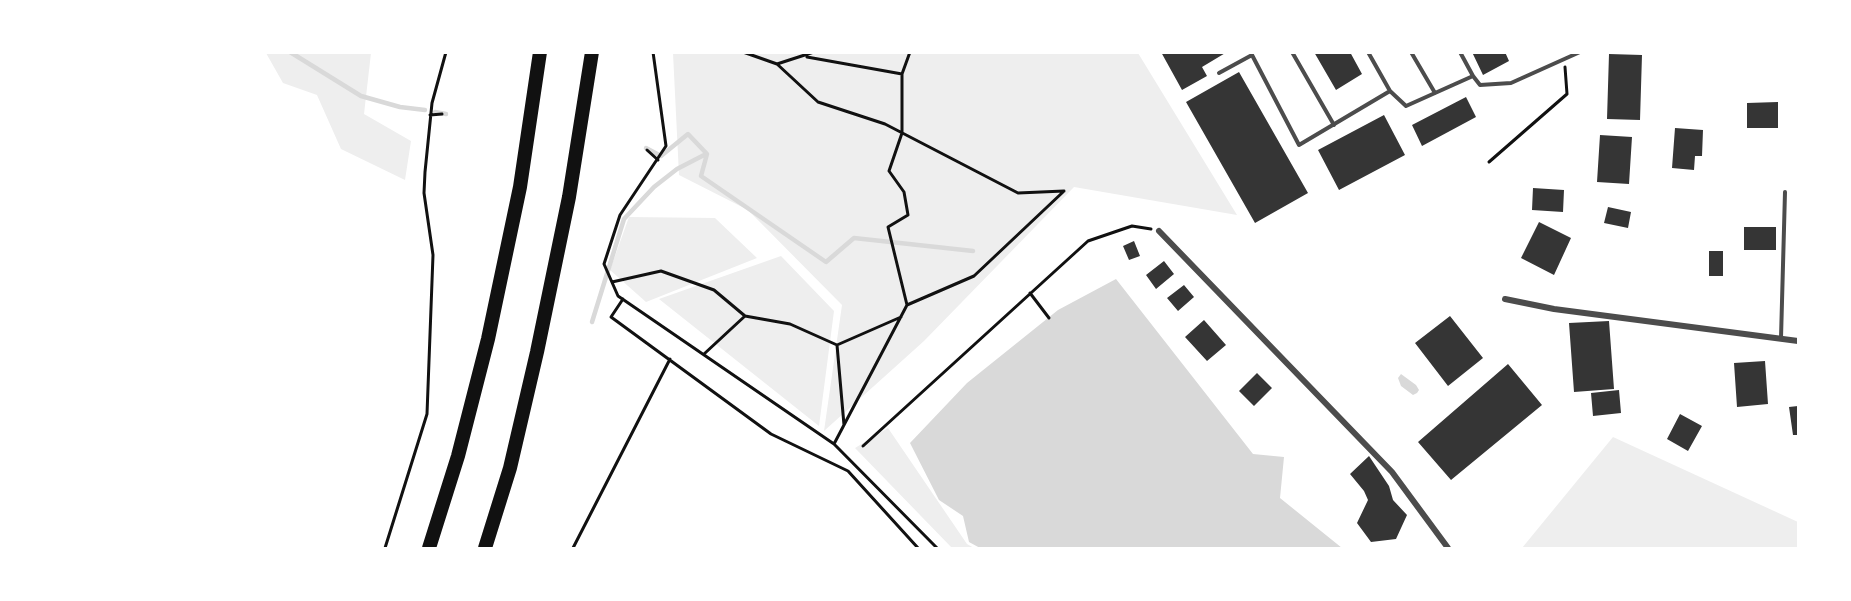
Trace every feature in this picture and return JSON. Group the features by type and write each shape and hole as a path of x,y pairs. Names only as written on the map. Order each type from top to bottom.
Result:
{"highway":[{"path":"429,549 458,456 488,339 520,187 540,52"},
{"path":"485,549 510,468 537,352 569,197 592,52"}],"street":[{"path":"1159,231 1392,472 1448,549"},
{"path":"1505,299 1554,309 1798,341"}],"lane":[{"path":"1292,52 1334,124"},
{"path":"1368,52 1390,91 1406,106 1473,76"},
{"path":"1411,52 1435,93"},
{"path":"1460,52 1480,85 1511,83 1580,52"},
{"path":"1219,73 1252,55 1299,145 1390,91"},
{"path":"1781,338 1785,192"}],"path":[{"path":"385,549 427,414 433,255 424,193 430,115 446,52"},
{"path":"653,52 666,146 620,215 604,264 612,282 623,299 834,444 937,549"},
{"path":"743,52 777,64 818,102 885,124 1018,193 1064,191 975,276 907,305"},
{"path":"777,64 807,57 814,52"},
{"path":"834,444 907,305 888,227 908,215 904,192 889,171 902,133 902,75 910,52"},
{"path":"807,57 902,75"},
{"path":"1489,162 1567,94 1564,60"},
{"path":"430,115 442,114"},
{"path":"647,150 658,160"},
{"path":"862,446 1088,242 1132,226 1159,231"},
{"path":"612,282 661,272 714,290 745,316 790,324 837,345 901,317"},
{"path":"1030,293 1049,318"},
{"path":"623,299 611,317 771,434 848,471 918,549"},
{"path":"704,354 745,316"},
{"path":"837,345 844,426"},
{"path":"573,549 670,359"}],"shaded area":[{"path":"266,53 371,53 364,114 411,141 405,180 341,149 317,95 283,83"},
{"path":"673,53 1138,53 1237,215 1074,187 924,341 824,431 842,305 748,210 679,175"},
{"path":"629,217 715,218 757,258 646,302 610,270"},
{"path":"781,256 834,311 819,426 659,299"},
{"path":"1116,279 1253,454 1284,457 1280,498 1342,548 980,548 969,542 963,516 939,500 910,443 967,383 1058,310"},
{"path":"1401,374 1416,385 1419,390 1417,393 1413,395 1401,386 1398,378"},
{"path":"888,428 967,544 974,548 952,548 855,448"},
{"path":"1613,437 1798,522 1798,548 1522,548"}],"building":[{"path":"1161,52 1227,52 1202,67 1207,76 1182,90"},
{"path":"1314,52 1350,52 1362,74 1336,90"},
{"path":"1472,52 1505,52 1509,61 1483,75"},
{"path":"1609,54 1642,55 1640,120 1607,119"},
{"path":"1239,72 1308,193 1255,223 1186,102"},
{"path":"1466,97 1476,117 1422,146 1412,125"},
{"path":"1778,102 1778,128 1747,128 1747,103"},
{"path":"1384,115 1405,155 1339,190 1318,150"},
{"path":"1675,128 1703,130 1702,156 1695,156 1694,170 1672,168"},
{"path":"1600,135 1632,137 1629,184 1597,182"},
{"path":"1533,188 1564,190 1563,212 1532,210"},
{"path":"1608,207 1631,212 1628,228 1604,223"},
{"path":"1539,222 1571,238 1554,275 1521,258"},
{"path":"1744,227 1776,227 1776,250 1744,250"},
{"path":"1134,241 1140,256 1129,260 1123,246"},
{"path":"1709,251 1723,251 1723,276 1709,276"},
{"path":"1164,261 1174,274 1156,289 1146,275"},
{"path":"1184,285 1194,297 1178,311 1167,298"},
{"path":"1450,316 1483,358 1448,386 1415,343"},
{"path":"1204,320 1226,345 1207,361 1185,337"},
{"path":"1609,321 1614,389 1574,392 1569,323"},
{"path":"1765,361 1768,404 1737,407 1734,363"},
{"path":"1508,364 1542,405 1451,480 1418,442"},
{"path":"1257,373 1272,388 1254,406 1239,391"},
{"path":"1619,390 1621,413 1593,416 1591,393"},
{"path":"1798,406 1798,435 1793,435 1789,407"},
{"path":"1680,414 1702,426 1688,451 1667,439"},
{"path":"1369,456 1389,486 1393,500 1407,515 1396,539 1371,542 1357,523 1368,500 1364,491 1350,474"}],"waterway":[{"path":"290,52 361,96 400,107 425,110"},
{"path":"435,112 446,114"},
{"path":"646,148 661,156 688,134 707,154 701,176 826,262 854,238 973,251"},
{"path":"592,322 624,219 654,187 677,169 706,154"}]}
